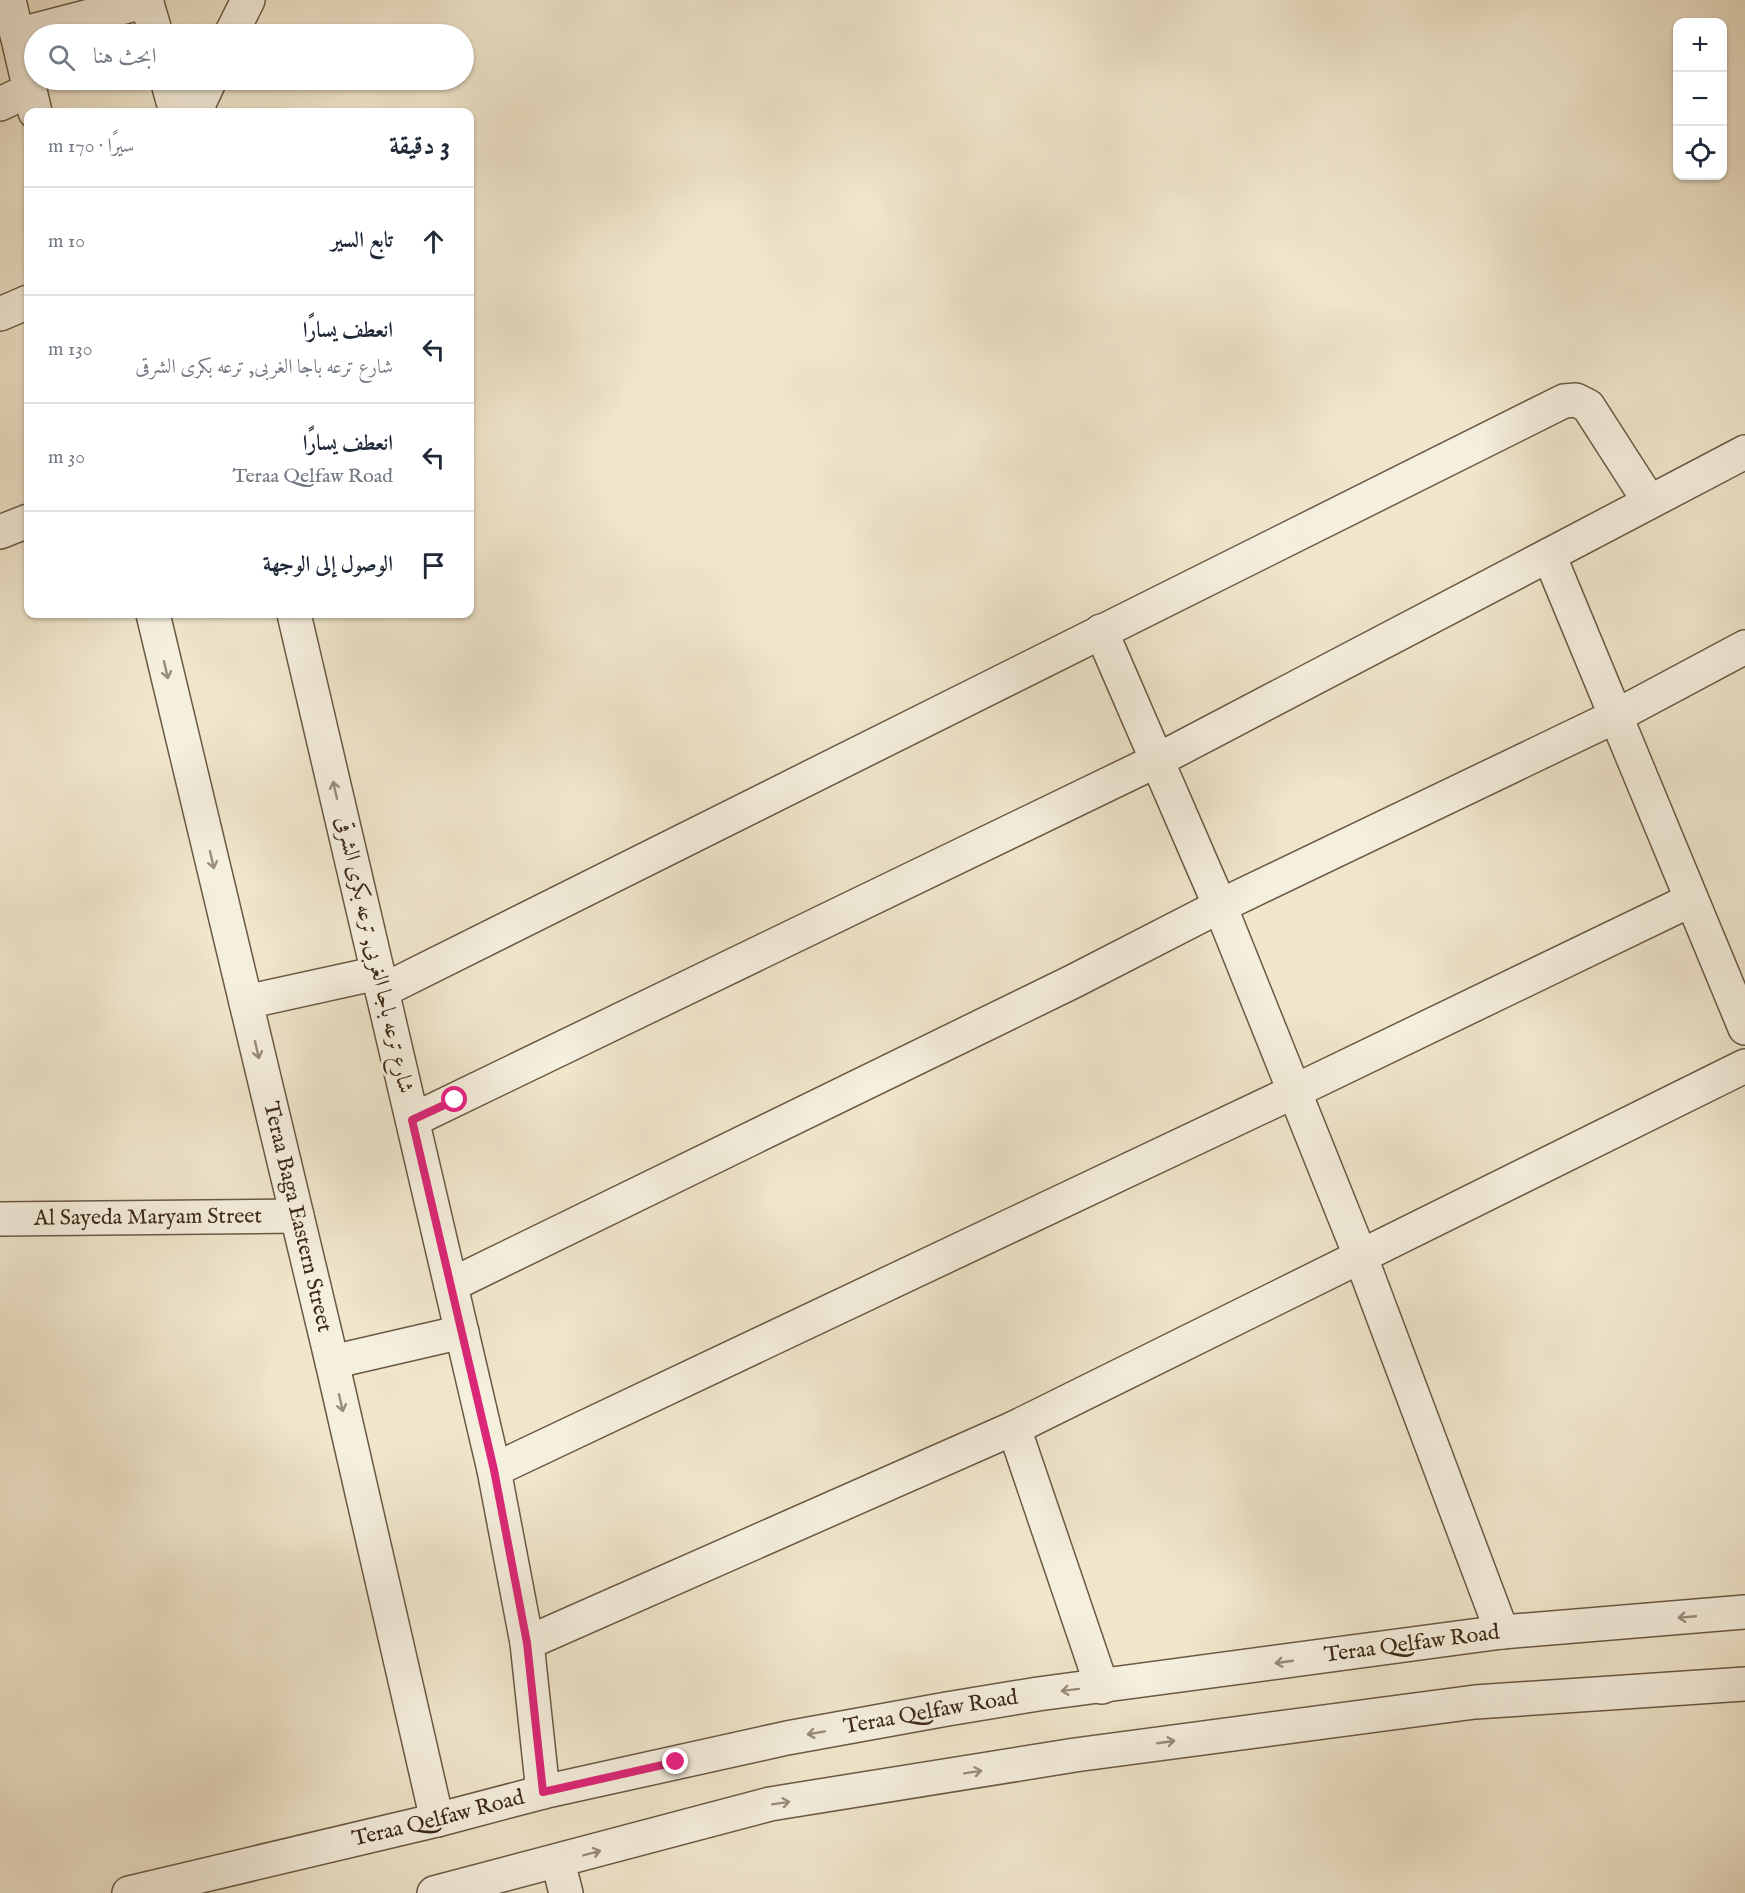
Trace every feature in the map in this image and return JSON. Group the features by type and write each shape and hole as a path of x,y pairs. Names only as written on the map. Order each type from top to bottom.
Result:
{"street":[{"path":"9,0 24,66"},
{"path":"236,24 248,0"},
{"path":"59,24 147,1 153,24"},
{"path":"17,35 24,33"},
{"path":"170,90 175,108"},
{"path":"197,108 205,90"},
{"path":"0,104 32,101"},
{"path":"0,314 24,304"},
{"path":"246,1002 380,982 1101,631 1564,401 1576,400 1588,406 1649,501"},
{"path":"412,1120 1156,761 1745,452"},
{"path":"0,532 24,522"},
{"path":"1549,555 1745,1028"},
{"name":"Teraa Baga Eastern Street","path":"154,618 332,1362 437,1820"},
{"name":"شارع ترعه باجا الغربى, ترعه بكرى الشرقى","path":"295,618 494,1470 527,1643 543,1792"},
{"path":"1101,631 1220,906 1360,1255 1502,1632"},
{"path":"451,1285 1072,982 1220,906 1617,716 1745,647"},
{"path":"494,1470 1293,1092 1691,900"},
{"path":"527,1643 1014,1428 1745,1066"},
{"name":"Al Sayeda Maryam Street","path":"0,1219 297,1216"},
{"path":"332,1362 462,1332"},
{"path":"1014,1428 1102,1686"},
{"name":"Teraa Qelfaw Road","path":"129,1893 437,1820 543,1792 787,1738 1038,1694 1502,1632 1745,1612"},
{"path":"434,1893 770,1804 1075,1755 1475,1702 1745,1684"},
{"path":"558,1862 566,1893"}],"route":[{"path":"455,1100 412,1120 494,1470 527,1643 543,1792 676,1762"}]}
